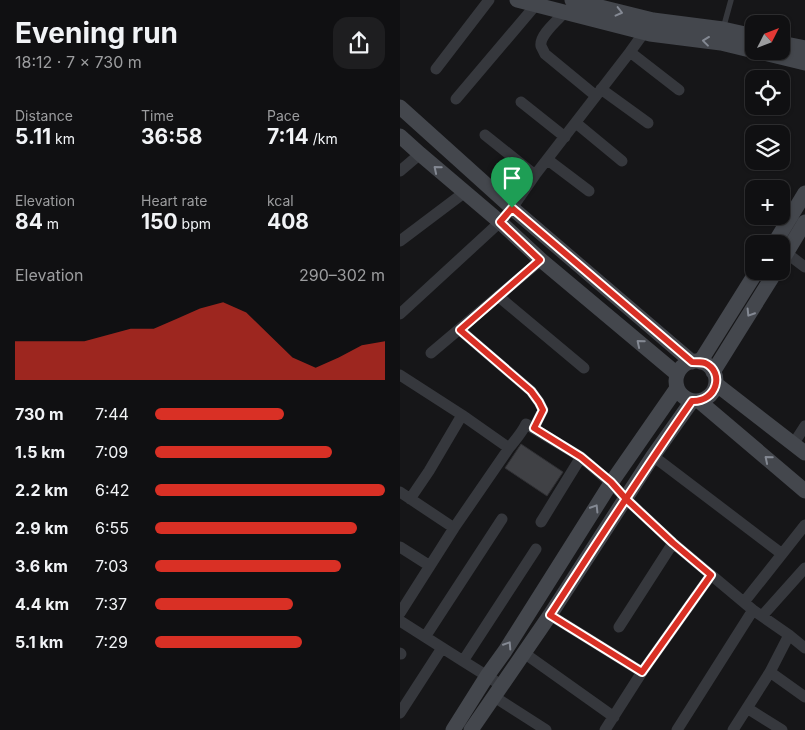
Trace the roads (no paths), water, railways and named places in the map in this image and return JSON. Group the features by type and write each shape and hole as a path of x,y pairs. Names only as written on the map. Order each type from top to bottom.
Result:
{"street":[{"path":"436,68 489,0"},
{"path":"516,0 568,6 745,49"},
{"path":"456,99 538,3"},
{"path":"568,6 541,40 541,47 545,54 598,93 648,123"},
{"path":"648,26 724,29 745,34"},
{"path":"400,314 500,222 648,26"},
{"path":"790,45 805,48"},
{"path":"630,52 679,90"},
{"path":"790,59 805,63"},
{"path":"521,102 565,137"},
{"path":"400,107 512,208 696,362"},
{"path":"576,123 622,161"},
{"path":"485,135 535,175"},
{"path":"400,136 500,222 540,260 677,381 681,394 686,398 696,401 805,491"},
{"path":"400,171 420,154"},
{"path":"548,160 589,192"},
{"path":"400,241 465,192"},
{"path":"779,235 805,193"},
{"path":"790,244 805,222"},
{"path":"790,259 805,267"},
{"path":"431,353 540,260"},
{"path":"696,362 751,280"},
{"path":"472,730 550,615 653,456 696,401 705,399 714,390 715,378 771,280"},
{"path":"498,296 584,368"},
{"path":"460,330 531,391 543,410 534,428"},
{"path":"453,730 677,381 681,368 686,364 696,362 704,363 710,367 715,378 799,448 805,426"},
{"path":"402,381 462,415 509,448"},
{"path":"454,528 405,496 429,471 462,415"},
{"path":"400,613 454,528 516,437 522,433 526,424 581,457 611,482 626,499 673,543 757,613 805,648"},
{"path":"653,456 782,554"},
{"path":"541,522 581,457"},
{"path":"425,638 502,519"},
{"path":"744,602 805,525"},
{"path":"619,627 673,543"},
{"path":"400,547 430,566"},
{"path":"463,662 536,549"},
{"path":"677,730 757,613 805,568"},
{"path":"605,730 642,672 711,575"},
{"path":"550,615 642,672"},
{"path":"400,621 488,676 497,691 546,730"},
{"path":"734,730 770,672 789,635"},
{"path":"400,713 442,648"},
{"path":"524,653 614,717"},
{"path":"770,672 805,697"},
{"path":"747,708 782,730"}],"lane":[{"path":"724,29 731,0"}]}
